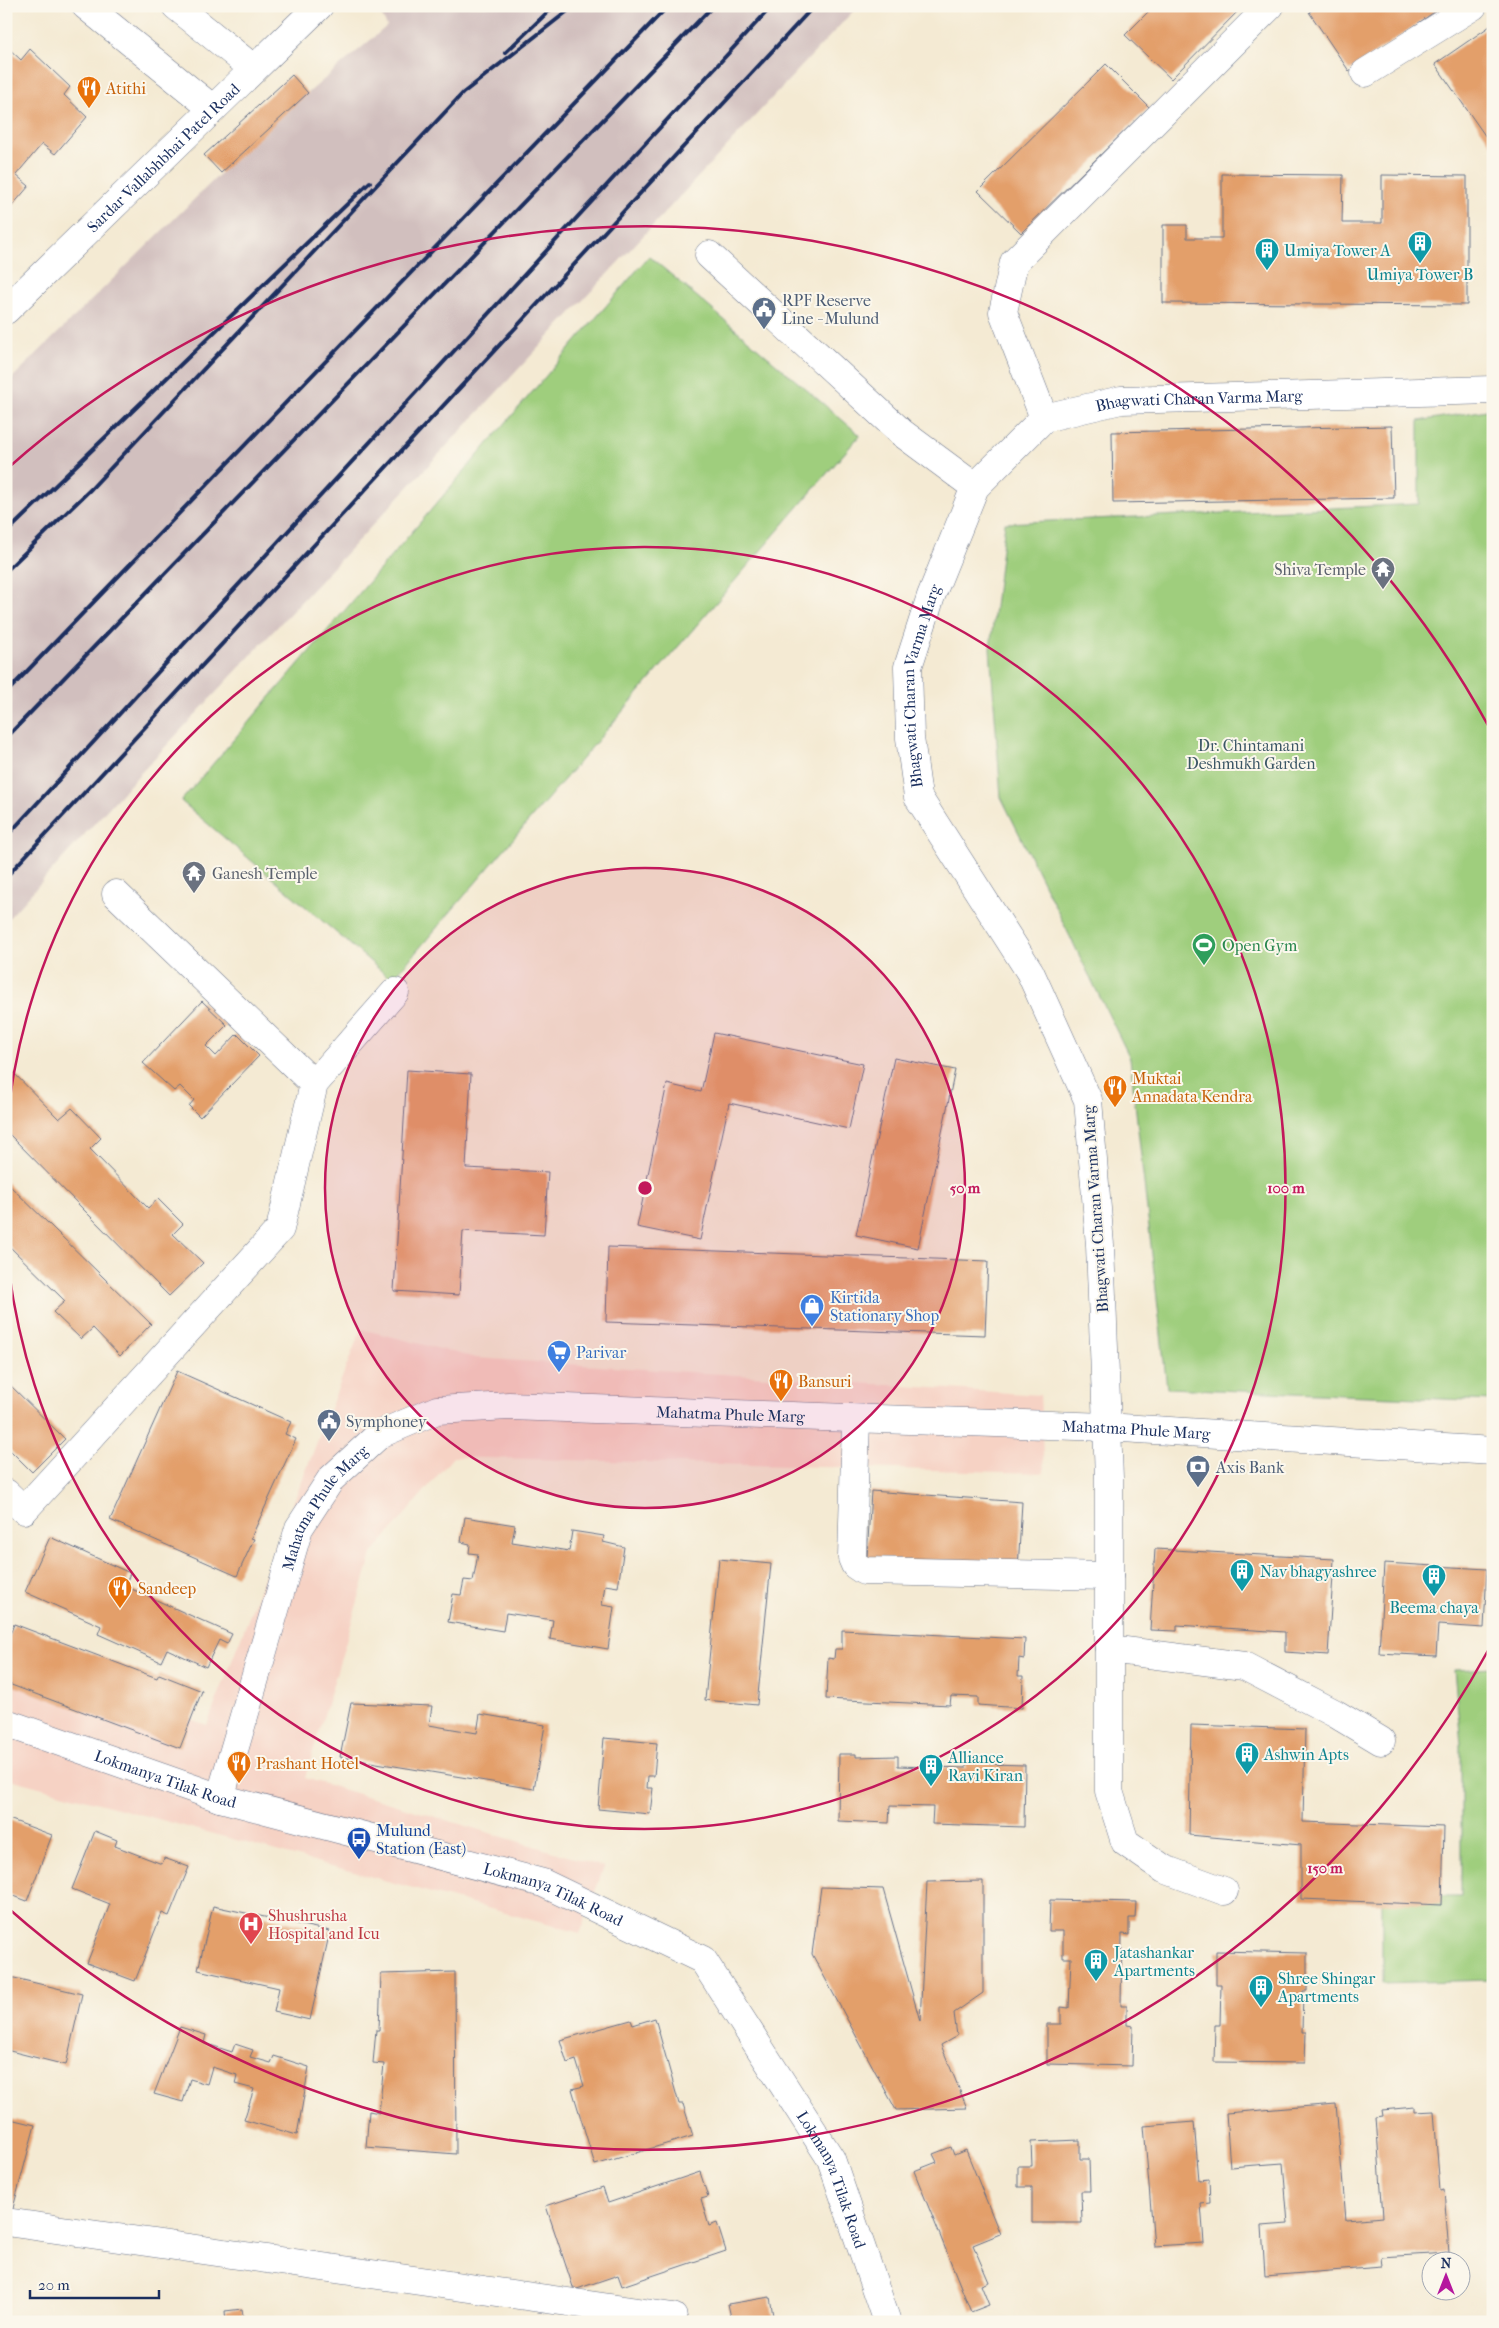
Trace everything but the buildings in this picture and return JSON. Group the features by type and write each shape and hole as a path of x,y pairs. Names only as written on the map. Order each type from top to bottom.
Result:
{"street":[{"path":"86,6 213,109"},
{"path":"176,6 254,69"},
{"name":"Sardar Vallabhbhai Patel Road","path":"9,302 319,6"},
{"path":"1044,418 1003,312 1014,262 1270,6"},
{"path":"1366,74 1473,6"},
{"path":"710,255 902,432 975,487"},
{"name":"Bhagwati Charan Varma Marg","path":"1224,1891 1164,1869 1126,1842 1109,1791 1109,1478 1100,1245 1088,1100 1030,972 918,797 910,738 908,667 931,596 975,487 1044,418 1121,400 1493,390"},
{"path":"116,894 314,1084"},
{"path":"6,1494 24,1510 280,1229 314,1084 395,992"},
{"name":"Mahatma Phule Marg","path":"220,1798 299,1528 331,1479 380,1434 437,1410 509,1406 1106,1427 1493,1451"},
{"path":"856,1419 852,1558 858,1568 864,1571 1109,1576"},
{"path":"1109,1649 1244,1666 1336,1714 1381,1741"},
{"name":"Lokmanya Tilak Road","path":"6,1723 220,1798 543,1883 703,1960 831,2159 887,2322"},
{"path":"6,2222 673,2317"}],"shaded area":[{"path":"386,6 858,6 122,793 6,921 6,384 221,173 308,93 387,26 380,12"},
{"path":"361,1329 476,1358 1040,1395 1044,1473 453,1457 372,1554 305,1778 604,1867 580,1933 6,1778 6,1655 207,1725"}],"green space":[{"path":"649,256 860,435 392,980 181,801"},
{"name":"Dr. Chintamani Deshmukh Garden","path":"1493,409 1493,1401 1167,1388 1130,1058 1001,797 990,649 1005,523 1419,504 1419,421"},
{"path":"1493,1668 1493,1980 1382,1983 1382,1896 1461,1896 1461,1744 1454,1670"}],"railway":[{"path":"505,53 554,6"},
{"path":"6,571 91,489 463,93 574,6"},
{"path":"6,693 668,6"},
{"path":"6,738 713,6"},
{"path":"6,837 772,6"},
{"path":"6,877 814,6"},
{"path":"6,533 370,182"}],"place":[{"name":"Atithi","path":"89,109"},
{"name":"Umiya Tower B","path":"1420,264"},
{"name":"Umiya Tower A","path":"1267,271"},
{"name":"RPF Reserve Line - Mulund","path":"764,330"},
{"name":"Shiva Temple","path":"1383,590"},
{"name":"Ganesh Temple","path":"194,894"},
{"name":"Open Gym","path":"1204,966"},
{"name":"Muktai Annadata Kendra","path":"1115,1108"},
{"name":"Kirtida Stationary Shop","path":"812,1327"},
{"name":"Parivar","path":"559,1373"},
{"name":"Bansuri","path":"781,1402"},
{"name":"Symphoney","path":"329,1442"},
{"name":"Axis Bank","path":"1198,1488"},
{"name":"Nav bhagyashree","path":"1242,1592"},
{"name":"Beema chaya","path":"1434,1597"},
{"name":"Sandeep","path":"120,1609"},
{"name":"Ashwin Apts","path":"1247,1775"},
{"name":"Prashant Hotel","path":"239,1784"},
{"name":"Alliance Ravi Kiran","path":"931,1787"},
{"name":"Mulund Station (East)","path":"359,1860"},
{"name":"Shushrusha Hospital and Icu","path":"251,1945"},
{"name":"Jatashankar Apartments","path":"1096,1982"},
{"name":"Shree Shingar Apartments","path":"1261,2008"}]}
